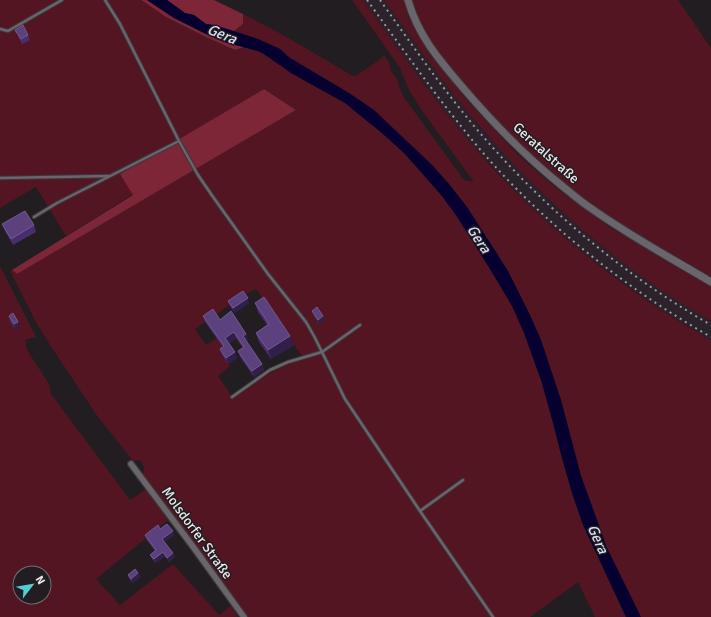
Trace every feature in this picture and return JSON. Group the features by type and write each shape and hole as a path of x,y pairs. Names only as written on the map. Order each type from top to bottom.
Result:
{"street":[{"name":"Geratalstraße","path":"408,0 420,32 433,52 485,114 523,152 547,174 590,208 644,243 711,282"},
{"name":"Molsdorfer Straße","path":"131,464 244,617"}],"lane":[{"path":"0,28 8,31 62,0"},
{"path":"105,0 120,24 179,141 211,194 268,274 306,322 345,399 493,617"},
{"path":"34,217 57,203 179,141"},
{"path":"0,178 110,176"},
{"path":"232,397 270,370 288,362 322,352 360,325"},
{"path":"420,511 463,480"}],"shaded area":[{"path":"0,0 141,0 166,17 235,50 244,47 258,51 277,62 291,73 345,103 405,154 442,196 458,218 512,306 525,333 542,383 572,493 583,525 626,617 595,617 578,582 530,617 248,617 143,475 144,467 140,460 133,461 98,417 37,324 10,271 12,270 17,274 296,110 264,89 121,174 133,194 66,236 36,187 0,208","holes":["256,289 304,359 272,372 233,398 218,376 230,366 222,356 227,353 217,338 206,345 195,329 244,295"]},
{"path":"141,0 147,0 174,18 206,34 224,42 244,47 235,50 208,38 166,17"},
{"path":"167,0 214,0 243,14 243,24 234,31 206,24 194,15 185,13"},
{"path":"352,0 363,0 441,107 469,141 495,170 551,226 612,276 644,299 711,340 711,617 641,617 606,546 581,476 561,400 541,340 530,315 508,271 467,207 449,184 431,164 373,110 349,93 290,58 280,49 258,39 234,31 243,24 243,14 285,36 353,76 357,75 382,58 384,55 389,62 391,71 397,79 403,96 464,180 474,182 423,112 409,90 400,68"},
{"path":"363,0 384,0 443,81 482,130 528,179 553,204 614,256 711,321 711,340 664,312 604,269 542,217 515,191 449,117"},
{"path":"384,0 404,0 407,13 417,34 430,55 472,106 519,156 567,196 609,227 711,287 711,321 679,302 618,259 534,185 508,158 457,99"},
{"path":"411,0 678,0 711,48 711,277 591,205 537,160 498,122 444,61 421,26"},
{"path":"264,89 296,110 17,274 12,270 133,195 120,174"},
{"path":"0,266 36,337 25,340 27,350 49,384 51,394 130,500 146,489 168,520 96,579 120,605 173,564 219,615 231,606 238,617 0,617"}],"water":[{"name":"Gera","path":"147,0 167,0 185,13 194,15 206,24 214,25 258,39 280,49 290,58 349,93 374,110 431,164 449,184 467,207 508,271 530,315 541,340 561,400 581,476 606,546 641,617 626,617 583,525 572,493 542,383 524,333 512,306 458,218 442,196 405,154 345,103 291,73 264,54 224,42 206,34 174,18"}],"building":[{"path":"23,25 28,35 21,39 15,30"},
{"path":"25,211 34,225 11,239 2,224"},
{"path":"243,291 248,298 233,308 228,301"},
{"path":"264,297 290,336 268,350 256,333 269,324 255,303"},
{"path":"317,307 323,316 318,320 312,311"},
{"path":"213,309 220,320 231,311 246,334 243,336 262,364 252,371 238,351 244,347 234,332 225,338 235,352 226,358 220,349 224,346 203,316"},
{"path":"13,313 18,322 14,324 9,316"},
{"path":"167,524 173,531 162,539 173,553 167,558 163,552 154,559 150,555 156,550 145,535 158,525 160,529"},
{"path":"135,569 138,573 131,579 128,575"}],"railway":[{"path":"367,0 453,117 484,154 535,207 590,255 619,277 649,298 711,337"},
{"path":"380,0 428,68 454,101 480,133 531,188 587,239 647,285 711,325"}]}
